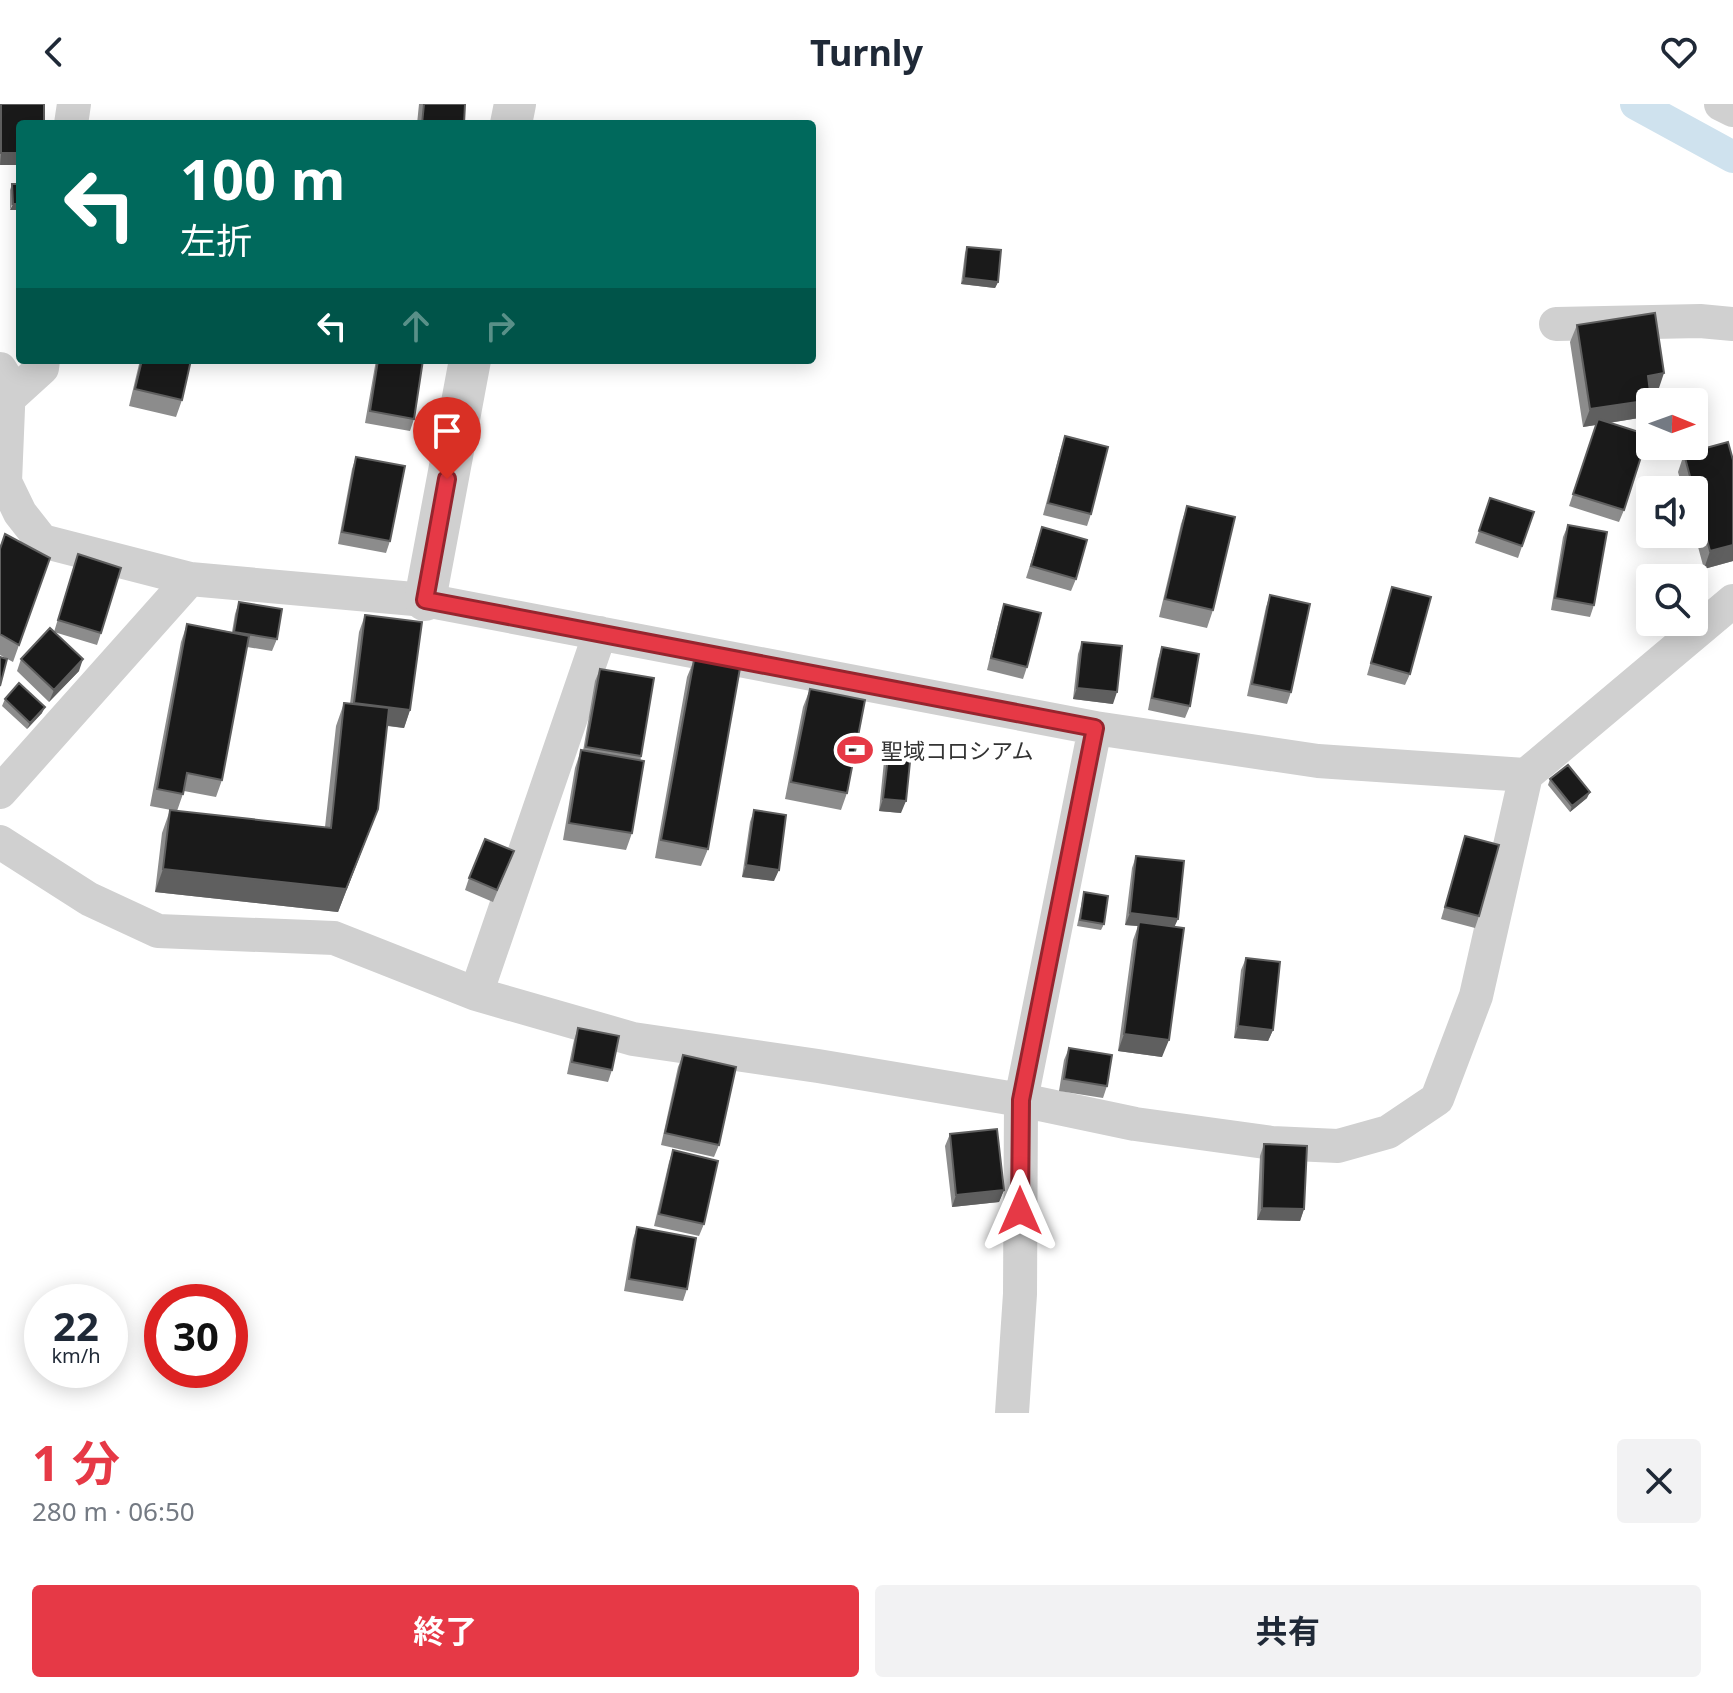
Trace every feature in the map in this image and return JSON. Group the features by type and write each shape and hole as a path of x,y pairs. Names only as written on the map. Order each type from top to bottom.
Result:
{"street":[{"path":"1721,104 1733,110"},
{"path":"1556,324 1700,321 1733,324"},
{"path":"42,364 42,368 4,384 5,482 20,513 42,541 190,579 425,600 1095,728 1318,761 1526,775"},
{"path":"425,600 469,364"},
{"path":"0,792 190,579"},
{"path":"0,842 89,899 158,931 334,938 476,994 633,1039 1021,1100 1135,1124 1272,1143 1338,1146 1388,1132 1437,1099 1476,996 1526,775 1733,601"},
{"path":"476,994 600,633"},
{"path":"1012,1413 1020,1294 1021,1100 1095,728"}],"building":[{"path":"1,104 44,104 44,120 16,120 16,153 1,153"},
{"path":"424,104 465,104 464,120 422,120"},
{"path":"12,184 16,184 16,204 13,204"},
{"path":"967,247 1001,250 998,282 964,278"},
{"path":"1655,313 1664,373 1648,376 1650,388 1636,388 1636,402 1590,409 1577,325"},
{"path":"141,364 190,364 182,400 135,389"},
{"path":"377,364 422,364 414,419 370,411"},
{"path":"1598,419 1636,431 1636,460 1640,460 1624,510 1573,494"},
{"path":"1065,436 1108,447 1091,514 1048,503"},
{"path":"1728,442 1733,460 1733,545 1710,551 1708,476 1690,476 1686,460 1708,460 1708,447"},
{"path":"356,457 405,466 390,541 342,532"},
{"path":"1490,498 1534,512 1522,546 1479,531"},
{"path":"1187,506 1235,517 1213,610 1165,599"},
{"path":"1568,525 1607,532 1594,605 1555,598"},
{"path":"1042,527 1087,540 1076,579 1031,566"},
{"path":"5,534 50,558 19,645 0,634 0,549"},
{"path":"78,554 121,568 101,633 58,620"},
{"path":"1392,587 1431,597 1410,674 1371,663"},
{"path":"1270,595 1310,604 1291,692 1252,684"},
{"path":"239,602 282,609 277,639 234,632"},
{"path":"1004,604 1041,613 1027,667 991,658"},
{"path":"365,615 422,622 410,710 354,703"},
{"path":"187,624 249,636 222,780 187,773 183,794 157,789"},
{"path":"50,628 83,659 54,690 21,659"},
{"path":"1082,642 1122,646 1117,692 1077,688"},
{"path":"1162,647 1199,654 1190,706 1152,698"},
{"path":"0,657 7,659 0,686"},
{"path":"694,660 740,668 708,849 661,840"},
{"path":"600,669 654,678 641,756 586,747"},
{"path":"19,683 45,707 30,723 5,699"},
{"path":"810,689 865,700 847,793 791,782"},
{"path":"344,703 389,708 378,809 346,889 163,869 170,810 331,828"},
{"path":"889,749 911,752 906,801 883,799"},
{"path":"581,750 644,761 632,833 569,823"},
{"path":"1568,765 1590,792 1572,806 1550,779"},
{"path":"754,810 786,815 779,870 746,865"},
{"path":"1465,836 1499,845 1479,916 1445,907"},
{"path":"485,839 514,851 497,890 469,878"},
{"path":"1136,856 1184,861 1178,919 1130,913"},
{"path":"1084,892 1108,896 1104,924 1080,920"},
{"path":"1139,922 1184,928 1169,1040 1124,1034"},
{"path":"1246,958 1280,962 1273,1030 1238,1026"},
{"path":"578,1028 619,1036 612,1070 572,1062"},
{"path":"1069,1048 1112,1055 1107,1086 1064,1079"},
{"path":"683,1055 736,1067 719,1145 665,1133"},
{"path":"997,1129 1004,1190 956,1195 950,1134"},
{"path":"1264,1144 1307,1146 1304,1209 1262,1208"},
{"path":"673,1150 718,1161 704,1224 659,1214"},
{"path":"637,1227 696,1238 687,1289 629,1279"}],"waterway":[{"path":"1636,104 1733,157"}],"place":[{"name":"聖域コロシアム","path":"855,750"}],"route":[{"path":"447,479 425,600 1095,728 1021,1100 1020,1211"}]}
